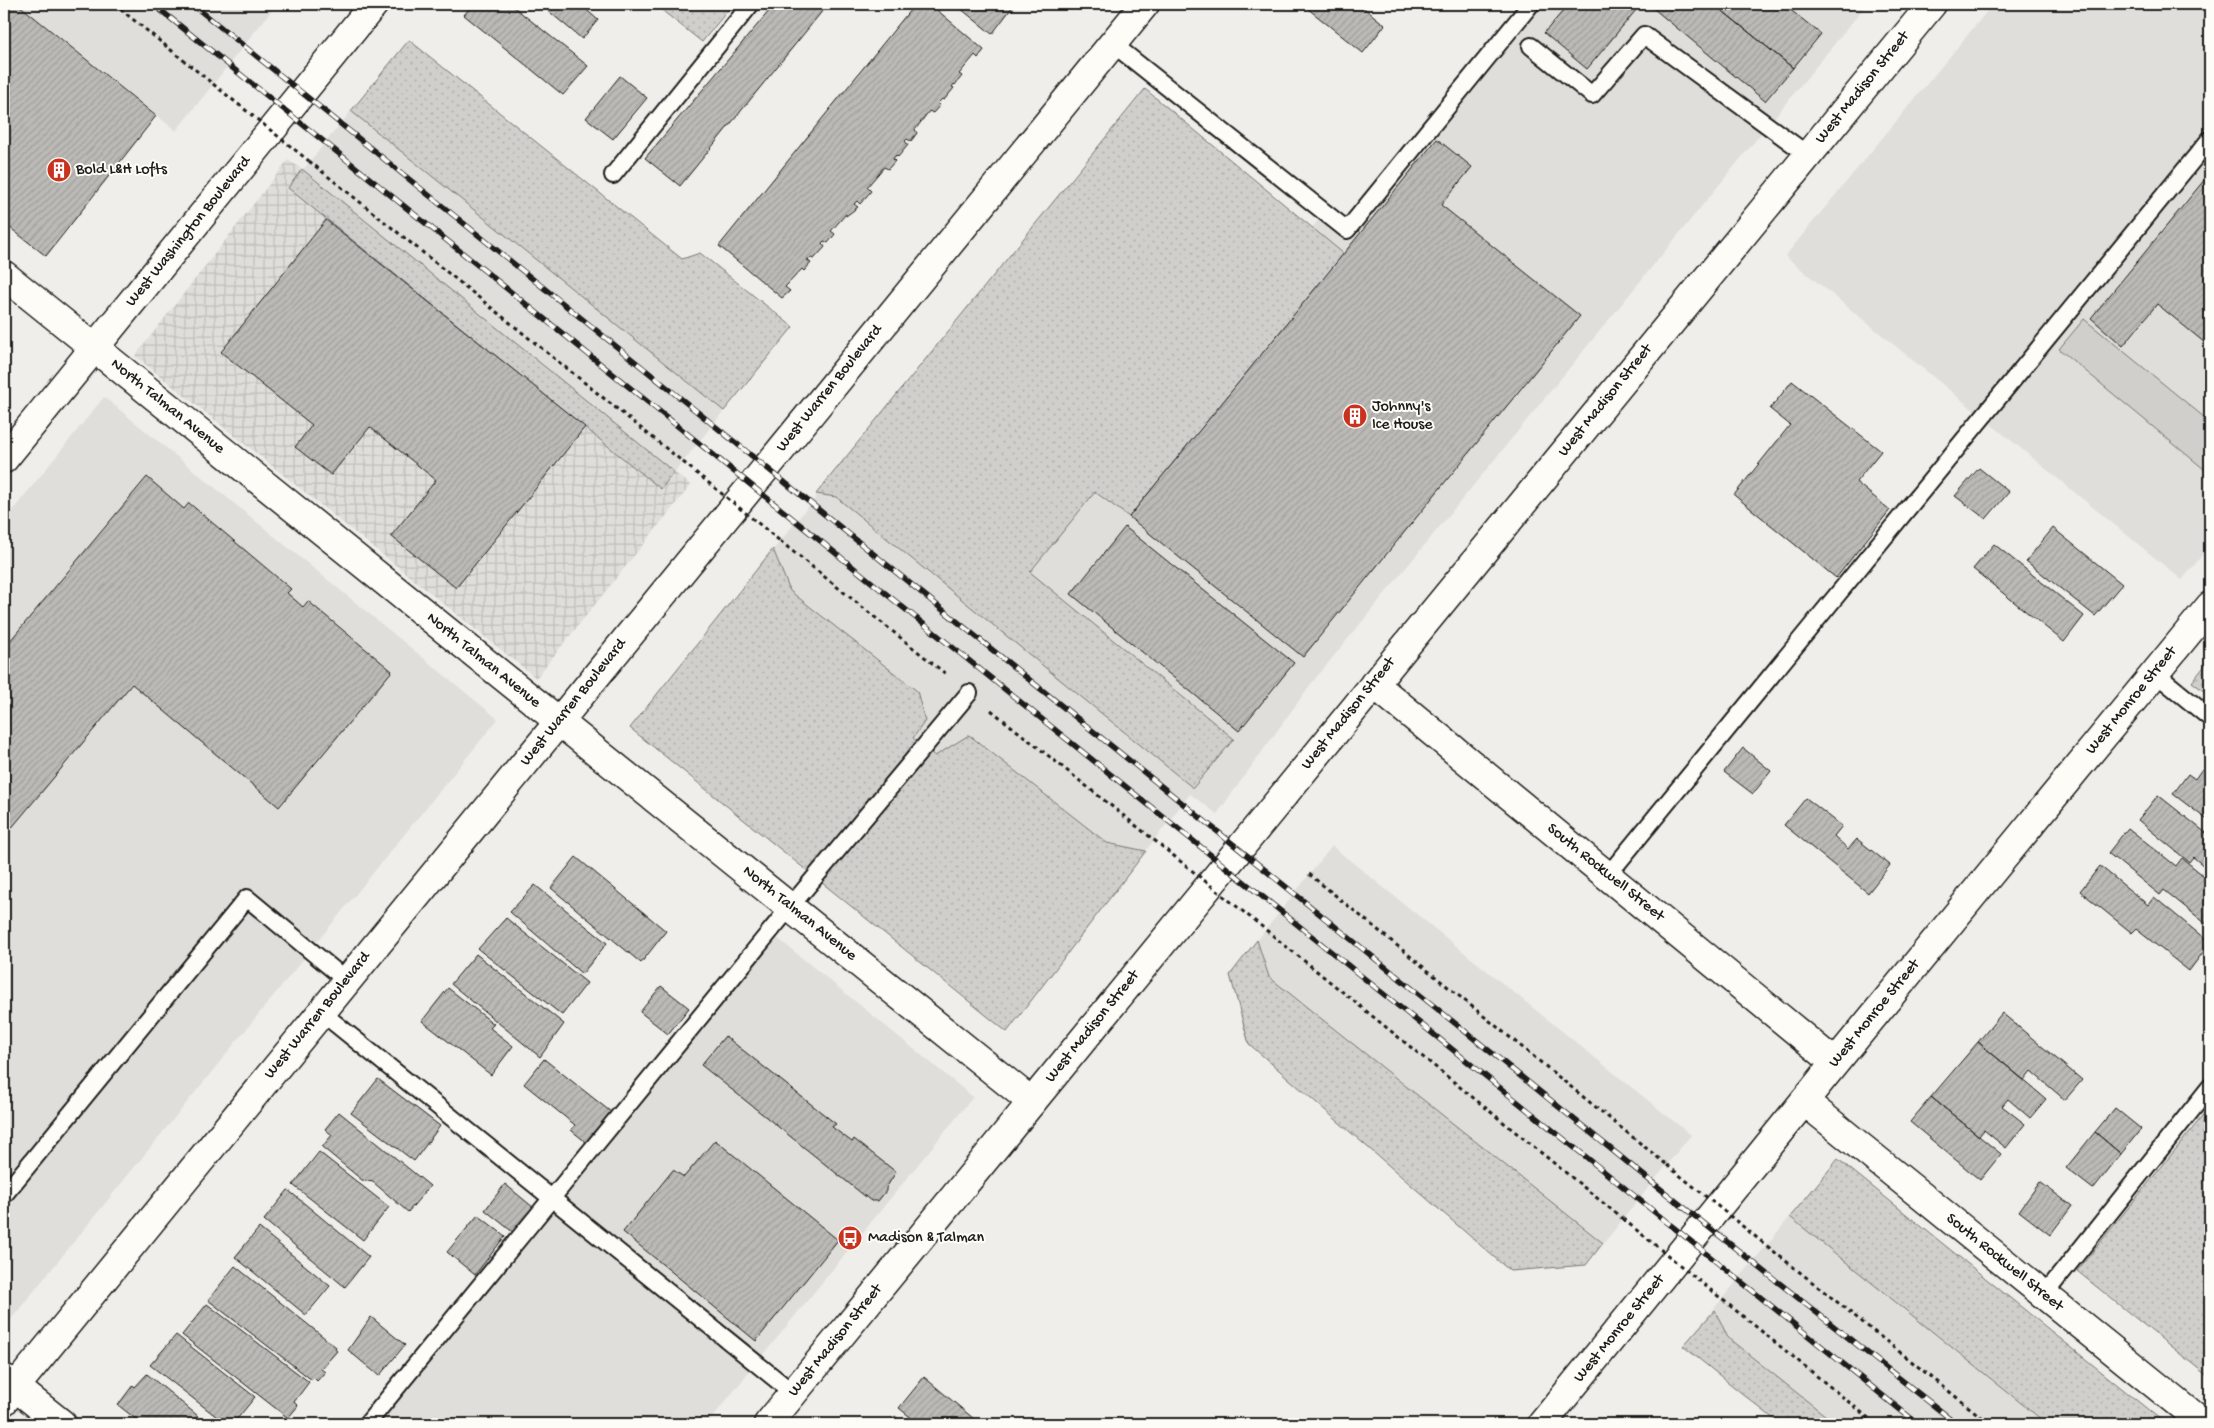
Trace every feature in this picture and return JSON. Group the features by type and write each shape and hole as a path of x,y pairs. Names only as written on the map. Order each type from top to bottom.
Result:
{"street":[{"name":"West Washington Boulevard","path":"4,460 374,4"},
{"name":"West Warren Boulevard","path":"8,1389 348,981 1145,4"},
{"name":"West Madison Street","path":"768,1424 1932,4"},
{"name":"North Talman Avenue","path":"4,276 1032,1102"},
{"name":"West Monroe Street","path":"1542,1424 2210,606"},
{"name":"South Rockwell Street","path":"1374,684 1835,1063"},
{"name":"South Rockwell Street","path":"1804,1101 2204,1424"},
{"path":"8,1389 62,1424"}],"lane":[{"path":"613,175 751,4"},
{"path":"1112,44 1347,230 1530,4"},
{"path":"1531,46 1592,96 1644,35 1808,155"},
{"path":"1608,876 2210,139"},
{"path":"2155,673 2210,718"},
{"path":"367,1424 790,907 969,693"},
{"path":"4,1195 247,898 348,981"},
{"path":"322,1012 793,1393"},
{"path":"2044,1295 2210,1087"}],"path":[{"path":"114,4 780,541"},
{"path":"1154,840 1876,1424"},
{"path":"1309,874 1767,1246 1990,1424"}],"shaded area":[{"path":"19,4 277,4 176,131"},
{"path":"654,4 733,4 702,42"},
{"path":"1531,4 1867,4 1311,684 1217,814 1190,794 1111,895 736,596 865,436 1095,491 1325,212 1347,230"},
{"path":"1993,4 2210,4 2210,546 2182,580 1785,256"},
{"path":"409,40 682,259 700,253 743,387 661,489 288,188"},
{"path":"409,40 682,259 700,253 793,327 724,411 351,111"},
{"path":"1145,89 1344,254 1129,517 1095,492 1030,572 1234,739 1193,788 836,497 816,494"},
{"path":"288,160 302,169 288,188 661,488 674,472 691,485 536,678 135,356"},
{"path":"302,169 674,472 661,489 288,188"},
{"path":"2084,319 2210,422 2210,474 2059,349"},
{"path":"104,397 498,719 4,1328 4,521"},
{"path":"773,549 790,591 917,691 925,721 913,738 935,756 969,735 1107,843 1146,851 1007,1032 630,728"},
{"path":"2210,659 2210,696 2192,682"},
{"path":"1332,846 1691,1135 1586,1265 1230,975"},
{"path":"770,932 973,1097 707,1424 367,1424"},
{"path":"1257,940 1269,977 1603,1243 1586,1265 1510,1271 1249,1044 1230,975"},
{"path":"2210,1107 2210,1378 2077,1271"},
{"path":"1838,1159 2166,1424 1780,1424 1683,1346"},
{"path":"1838,1159 2166,1424 2047,1424 1790,1217"},
{"path":"1715,1310 1728,1338 1836,1424 1780,1424 1683,1346"}],"building":[{"name":"Bold L&H Lofts","path":"4,4 18,4 156,116 46,256 4,223"},
{"path":"473,4 510,4 588,66 563,95 464,15"},
{"path":"540,4 580,4 598,20 582,39"},
{"path":"775,4 828,4 680,186 645,158"},
{"path":"915,4 930,4 984,50 978,58 975,55 959,74 962,76 952,87 954,88 944,100 942,99 938,103 940,105 933,113 929,111 915,130 917,133 911,141 907,139 905,141 908,145 898,157 896,155 893,159 895,161 888,169 884,167 867,187 871,191 860,204 857,201 854,204 858,207 846,216 846,214 831,231 835,234 828,243 824,241 822,243 825,247 814,259 807,260 811,263 804,271 802,269 785,287 790,291 782,298 719,246"},
{"path":"955,4 1013,4 1014,5 992,34"},
{"path":"1302,4 1359,4 1385,25 1363,53"},
{"path":"1569,4 1641,4 1587,69 1544,33"},
{"path":"1648,4 1714,4 1793,68 1765,101"},
{"path":"1714,4 1783,4 1821,34 1793,68"},
{"path":"620,76 647,98 613,139 586,118"},
{"name":"Johnny's Ice House","path":"1437,139 1472,167 1441,205 1580,316 1303,657 1129,517"},
{"path":"2210,173 2210,347 2157,304 2123,346 2091,318"},
{"path":"326,220 585,427 456,588 391,536 436,480 370,427 331,475 295,447 312,425 221,352"},
{"path":"1792,381 1881,451 1856,482 1890,510 1836,578 1734,495 1790,425 1770,409"},
{"path":"1979,468 2009,492 1986,519 1955,496"},
{"path":"147,477 184,509 189,503 291,589 287,593 303,607 308,601 392,671 279,807 132,684 4,837 4,648"},
{"path":"1125,527 1294,663 1239,731 1071,594"},
{"path":"2053,528 2122,584 2095,616 2026,561"},
{"path":"1994,544 2084,616 2064,642 1973,569"},
{"path":"1743,748 1771,771 1753,794 1724,772"},
{"path":"2202,769 2210,776 2210,822 2173,794 2188,774 2195,779"},
{"path":"2158,795 2206,833 2210,827 2210,871 2193,857 2189,862 2138,820"},
{"path":"1806,798 1842,826 1834,836 1848,849 1857,839 1890,865 1868,893 1784,825"},
{"path":"2128,828 2176,866 2182,858 2210,881 2210,927 2164,890 2160,895 2108,853"},
{"path":"576,857 666,931 641,963 551,888"},
{"path":"2100,866 2148,905 2154,897 2210,943 2189,971 2136,929 2132,933 2080,891"},
{"path":"535,885 607,943 582,974 510,912"},
{"path":"506,918 587,983 562,1015 478,949"},
{"path":"476,954 564,1024 540,1057 451,984"},
{"path":"661,986 689,1008 668,1034 640,1012"},
{"path":"448,988 494,1024 490,1028 513,1046 491,1075 422,1021"},
{"path":"2002,1013 2082,1080 2065,1100 2031,1071 2024,1080 1978,1042"},
{"path":"725,1036 836,1124 832,1127 852,1142 854,1139 896,1172 886,1191 878,1201 871,1201 701,1065"},
{"path":"1978,1042 2046,1099 2030,1118 2008,1099 2002,1106 2025,1124 2006,1148 1984,1130 1979,1136 1931,1097"},
{"path":"544,1059 611,1112 587,1143 571,1130 575,1125 524,1084"},
{"path":"378,1079 440,1126 414,1161 351,1113"},
{"path":"1931,1097 2001,1154 1980,1180 1910,1122"},
{"path":"2115,1108 2141,1129 2121,1154 2095,1132"},
{"path":"339,1112 430,1186 408,1212 373,1182 362,1180 322,1147 332,1135 325,1129"},
{"path":"2095,1132 2121,1154 2093,1189 2066,1168"},
{"path":"715,1140 838,1240 756,1341 623,1232 673,1170 684,1177"},
{"path":"319,1152 389,1207 363,1240 293,1185"},
{"path":"2040,1182 2072,1206 2050,1235 2019,1211"},
{"path":"505,1184 534,1208 514,1233 485,1210"},
{"path":"288,1190 369,1257 345,1287 264,1220"},
{"path":"478,1215 505,1236 475,1275 447,1252"},
{"path":"259,1228 330,1286 306,1315 235,1257"},
{"path":"235,1266 336,1347 337,1351 321,1369 325,1372 317,1381 314,1378 312,1380 208,1300"},
{"path":"207,1304 309,1382 294,1402 298,1406 288,1418 182,1335"},
{"path":"371,1317 405,1345 379,1376 348,1350"},
{"path":"176,1335 255,1397 233,1424 226,1424 150,1365"},
{"path":"147,1374 198,1416 194,1421 197,1424 142,1424 118,1405 133,1385 135,1387"},
{"path":"924,1377 980,1424 919,1424 899,1408"},
{"path":"895,1416 905,1424 888,1424"}],"railway":[{"path":"153,4 1918,1424"},
{"path":"192,4 1653,1183 1957,1424"}],"place":[{"name":"Bold L&H Lofts","path":"59,170"},
{"name":"Johnny's Ice House","path":"1355,416"},
{"name":"Madison & Talman","path":"850,1238"}]}
